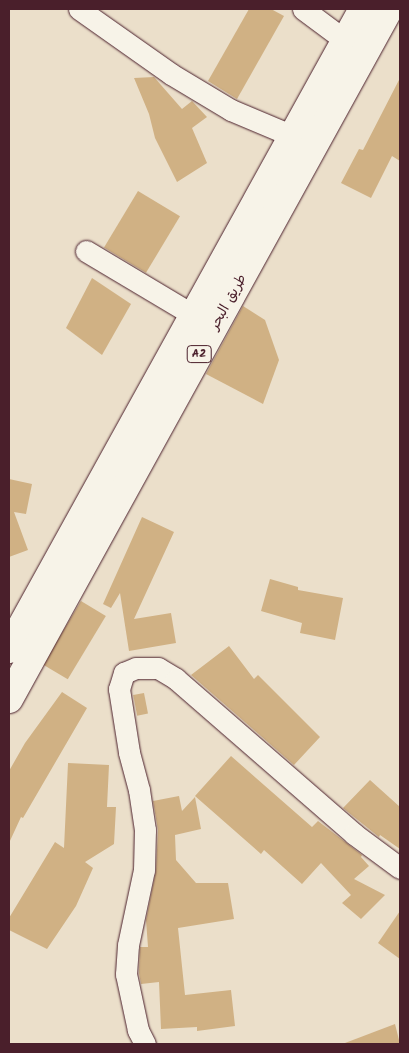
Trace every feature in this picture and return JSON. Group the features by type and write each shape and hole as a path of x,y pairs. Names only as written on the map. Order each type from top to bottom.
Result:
{"highway":[{"name":"طريق البحر","path":"9,649 346,41 385,15"},
{"name":"طريق البحر","path":"9,699 385,15"}],"street":[{"path":"79,9 172,74 231,110 293,136"},
{"path":"303,9 346,41"},
{"path":"86,250 195,316"},
{"path":"144,1044 138,1030 126,974 128,946 144,870 145,830 139,790 129,752 119,689 124,673 136,668 158,668 176,679 346,828 400,868"}],"building":[{"path":"249,9 271,9 284,16 237,99 208,81"},
{"path":"154,77 182,109 192,101 207,117 192,128 207,163 177,182 155,138 149,114 134,78"},
{"path":"400,78 400,161 392,156 371,198 341,183 359,149 363,150"},
{"path":"138,191 180,216 146,273 104,248"},
{"path":"92,278 131,304 102,355 66,328"},
{"path":"243,306 265,320 279,360 263,404 206,374"},
{"path":"9,479 32,484 26,514 14,512 28,550 9,557"},
{"path":"142,517 174,532 134,619 171,613 176,643 129,651 120,593 111,608 103,604"},
{"path":"270,579 298,587 298,590 343,598 335,640 300,633 302,623 261,611"},
{"path":"81,601 106,616 68,679 43,664"},
{"path":"229,646 254,679 258,675 320,737 294,765 191,675"},
{"path":"62,692 87,708 23,818 21,817 9,843 9,771 25,743"},
{"path":"144,693 148,714 137,716 133,695"},
{"path":"231,756 312,827 318,821 362,855 361,857 369,866 354,879 385,895 361,919 342,903 351,895 321,863 302,884 264,850 261,854 195,796"},
{"path":"68,763 109,765 107,807 116,807 114,844 85,862 93,868 76,906 47,949 9,930 9,918 55,842 64,848"},
{"path":"370,780 400,807 400,849 380,835 379,837 343,808"},
{"path":"179,796 182,811 195,797 201,829 175,835 176,860 196,883 228,883 234,919 178,928 185,995 231,990 235,1026 197,1031 197,1027 161,1029 159,982 141,984 139,973 140,947 148,947 146,920 156,870 158,830 153,801"},
{"path":"400,911 400,959 378,943"},
{"path":"395,1024 400,1044 345,1044 345,1043"}]}
